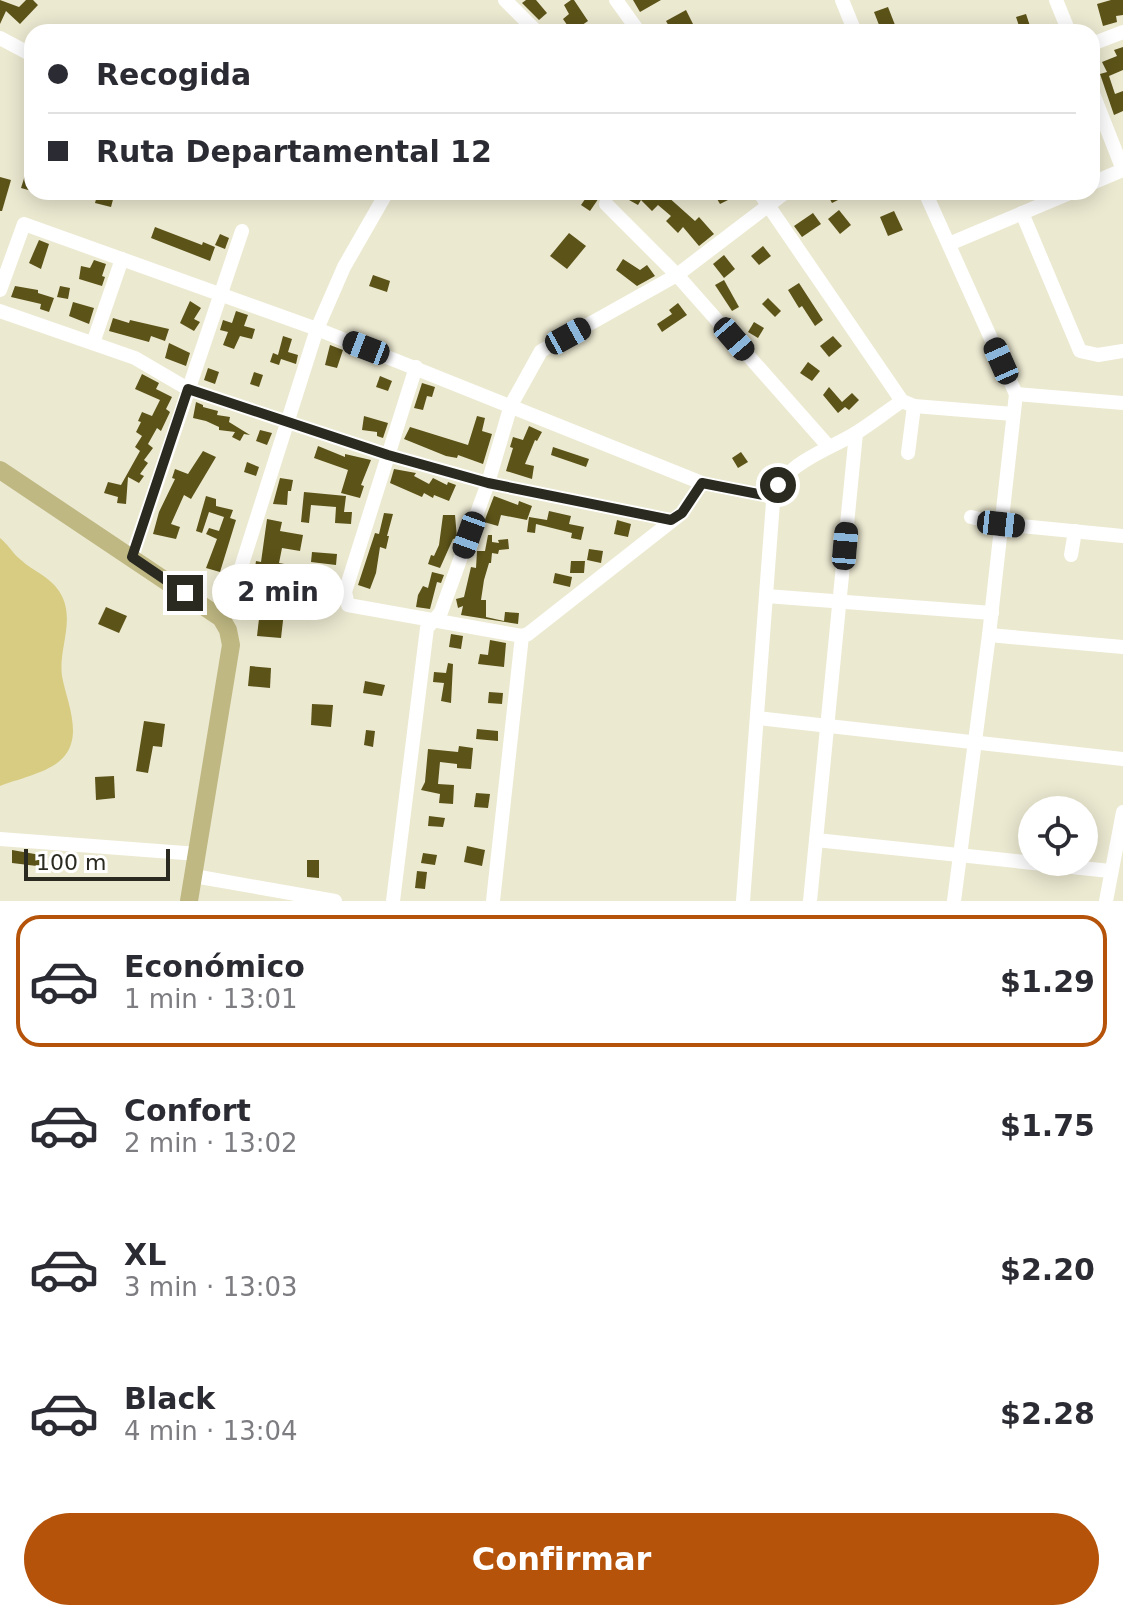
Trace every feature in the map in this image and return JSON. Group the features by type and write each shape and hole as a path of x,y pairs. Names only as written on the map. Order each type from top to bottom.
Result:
{"main road":[{"path":"0,470 221,618 228,630 231,645 189,901"}],"street":[{"path":"505,0 529,24"},
{"path":"616,0 633,24"},
{"path":"852,24 843,3 861,0"},
{"path":"1056,0 1066,24"},
{"path":"1100,41 1123,32"},
{"path":"0,38 24,51"},
{"path":"1100,111 1123,170 1100,180"},
{"path":"238,577 317,329 344,267 382,200"},
{"path":"393,901 427,628 441,612 488,483 511,405 541,351 677,275 761,200"},
{"path":"764,200 908,403 908,453"},
{"path":"929,200 1016,394 992,613 954,901"},
{"path":"949,244 1053,200"},
{"path":"606,204 677,275 829,447"},
{"path":"1022,213 1080,351 1098,355 1123,351"},
{"path":"0,290 24,224 317,329 702,483 774,497"},
{"path":"132,557 242,231"},
{"path":"93,343 122,259"},
{"path":"0,311 135,358 188,389 388,455 488,483 671,520"},
{"path":"416,367 345,592 348,605 522,636 528,634 682,513 702,483"},
{"path":"1016,394 1123,403"},
{"path":"743,901 774,497 778,485 790,472 829,447 908,403 1013,414"},
{"path":"810,901 856,433"},
{"path":"971,517 1001,524 1123,536"},
{"path":"1071,555 1075,531"},
{"path":"766,596 992,613"},
{"path":"989,635 1123,647"},
{"path":"493,901 522,636"},
{"path":"757,718 1123,759"},
{"path":"1106,901 1123,812"},
{"path":"0,839 198,854"},
{"path":"816,840 1110,871"},
{"path":"194,876 335,901"}],"shaded area":[{"path":"0,538 18,558 51,581 64,601 67,622 61,665 73,736 61,760 45,770 0,786"}],"building":[{"path":"0,0 19,7 26,0 33,0 38,5 20,24 6,11 0,24"},
{"path":"536,0 547,13 539,20 522,3"},
{"path":"574,0 588,21 566,24 563,19 569,14 564,5"},
{"path":"633,0 661,0 640,12"},
{"path":"1123,0 1123,15 1116,16 1117,22 1103,26 1097,4"},
{"path":"888,7 895,24 879,24 874,12"},
{"path":"686,10 693,24 668,24 666,21"},
{"path":"1026,14 1029,24 1018,24 1016,17"},
{"path":"1123,47 1123,70 1109,76 1115,94 1123,91 1123,111 1114,115 1100,74 1107,72 1102,62 1117,56 1114,50"},
{"path":"0,177 11,180 2,211 0,211"},
{"path":"96,200 113,200 111,207 95,203"},
{"path":"584,200 598,200 590,211 581,205"},
{"path":"641,200 671,200 695,221 699,217 714,234 699,246 683,227 678,233 666,221 671,216 658,205 652,211"},
{"path":"839,210 851,225 840,234 828,219"},
{"path":"894,211 903,230 888,236 880,217"},
{"path":"813,213 821,224 802,237 794,226"},
{"path":"155,227 215,247 210,261 151,238"},
{"path":"569,233 586,246 567,269 550,256"},
{"path":"220,234 229,238 225,249 215,245"},
{"path":"39,240 49,244 41,269 29,263"},
{"path":"763,246 771,256 759,265 751,256"},
{"path":"724,255 735,269 724,278 713,264"},
{"path":"623,259 640,270 647,265 655,276 637,286 616,270"},
{"path":"94,260 106,264 102,286 79,279 81,266 90,268"},
{"path":"373,275 390,281 387,292 369,286"},
{"path":"724,280 739,307 732,311 715,285"},
{"path":"799,283 823,320 815,326 788,290"},
{"path":"15,286 38,290 38,293 54,298 49,312 40,309 41,304 11,297"},
{"path":"60,286 70,288 68,299 57,297"},
{"path":"768,298 781,311 775,317 762,304"},
{"path":"190,301 201,308 194,319 200,322 194,331 180,323"},
{"path":"73,302 94,308 89,324 69,316"},
{"path":"678,303 687,315 662,332 657,324 672,314 669,310"},
{"path":"236,311 248,315 244,326 255,329 252,339 240,336 234,349 223,345 228,332 220,330 223,320 232,323"},
{"path":"113,318 169,329 165,341 151,336 149,342 109,331"},
{"path":"754,322 764,328 758,338 748,332"},
{"path":"283,336 292,339 288,352 298,355 296,364 281,359 279,365 270,362 273,353 278,355"},
{"path":"833,336 842,346 829,357 820,346"},
{"path":"169,343 190,353 186,366 165,358"},
{"path":"330,345 343,350 337,368 325,365"},
{"path":"808,362 820,371 812,381 800,373"},
{"path":"208,368 219,372 215,384 204,380"},
{"path":"254,372 263,375 259,387 250,384"},
{"path":"142,374 159,383 156,389 172,397 166,409 170,412 161,431 157,428 148,444 153,448 144,460 148,463 140,474 144,476 139,483 128,477 126,504 117,503 118,497 104,493 108,482 121,485 140,451 135,447 142,436 136,432 142,412 152,416 160,400 135,389"},
{"path":"380,376 392,381 388,391 376,387"},
{"path":"422,383 435,387 432,397 427,396 423,410 414,408"},
{"path":"829,387 842,402 852,393 859,400 849,410 845,407 838,413 823,395"},
{"path":"196,402 218,411 217,415 230,417 229,422 250,435 244,434 240,441 232,437 235,432 219,430 219,427 206,421 193,418"},
{"path":"364,416 388,423 383,438 377,436 377,432 362,430"},
{"path":"477,416 485,418 482,431 492,434 483,464 458,455 457,458 446,456 404,439 410,427 468,445"},
{"path":"529,426 542,432 535,440 525,464 534,466 532,479 506,471 513,437 523,440"},
{"path":"260,430 272,433 267,445 256,441"},
{"path":"318,446 345,457 345,454 371,460 361,485 364,486 360,498 341,493 348,470 314,458"},
{"path":"553,447 589,459 586,467 551,455"},
{"path":"203,451 216,457 191,499 184,495 171,524 180,527 176,539 153,534 159,512 175,479 172,478 175,469 188,474"},
{"path":"741,452 748,462 738,468 732,458"},
{"path":"247,462 259,467 256,476 244,472"},
{"path":"394,469 416,473 414,476 429,484 433,478 447,485 448,482 456,485 449,501 424,493 422,497 390,483"},
{"path":"280,478 293,480 287,505 273,504"},
{"path":"304,492 346,496 344,512 352,512 351,524 335,523 336,507 311,505 309,523 301,522"},
{"path":"206,496 216,499 216,506 233,510 230,518 236,520 220,572 206,568 217,539 206,534 209,528 219,531 224,517 209,512 202,533 196,531"},
{"path":"494,496 518,505 519,501 532,506 527,520 501,515 498,526 484,522"},
{"path":"549,511 571,516 569,524 584,527 581,540 571,538 572,533 536,524 535,533 527,532 529,517 547,520"},
{"path":"384,513 393,514 389,536 386,549 380,547 370,589 358,585 375,533 379,534"},
{"path":"443,515 455,515 457,538 453,539 440,568 428,564 439,545"},
{"path":"267,519 282,522 280,531 303,535 300,551 282,548 279,563 290,565 288,587 252,587 256,561 261,562"},
{"path":"617,520 631,524 628,537 614,534"},
{"path":"488,535 492,535 492,542 508,539 509,549 492,553 481,600 486,600 486,617 504,621 505,612 519,613 518,624 461,615 463,606 458,608 456,599 464,597 471,567 476,568 477,551 485,551"},
{"path":"589,549 603,551 601,563 587,560"},
{"path":"312,552 337,554 336,565 311,562"},
{"path":"571,561 585,561 584,573 570,573"},
{"path":"432,572 444,575 441,583 437,582 430,609 416,607 418,595 423,586 428,588"},
{"path":"555,573 572,577 570,587 553,583"},
{"path":"306,579 320,582 318,592 304,590"},
{"path":"106,607 127,616 119,633 98,624"},
{"path":"260,610 284,612 281,638 257,636"},
{"path":"451,634 463,636 461,649 449,647"},
{"path":"490,640 506,643 504,667 478,664 480,654 488,655"},
{"path":"448,663 453,664 451,703 441,701 444,683 433,682 434,672 446,673"},
{"path":"250,666 271,668 270,688 248,686"},
{"path":"365,681 385,685 382,696 363,693"},
{"path":"489,692 503,693 502,704 488,703"},
{"path":"312,704 333,705 331,727 311,725"},
{"path":"144,721 165,724 162,747 153,746 148,773 136,771"},
{"path":"477,729 498,731 498,741 476,739"},
{"path":"366,730 375,731 373,747 364,745"},
{"path":"459,746 473,748 471,769 440,762 438,784 454,785 453,804 439,803 440,794 421,790 425,782 428,749 458,752"},
{"path":"114,776 115,798 96,800 95,777"},
{"path":"476,793 490,794 488,808 474,807"},
{"path":"429,816 445,818 443,827 428,826"},
{"path":"467,846 485,850 482,866 464,862"},
{"path":"12,850 46,856 45,867 12,863"},
{"path":"423,853 437,855 435,865 421,863"},
{"path":"94,856 106,859 103,873 91,870"},
{"path":"307,860 319,860 319,878 307,877"},
{"path":"417,871 427,872 425,889 415,888"}],"route":[{"path":"185,593 132,557 188,389 388,455 488,483 671,520 682,513 702,483 774,497 778,485"}]}
